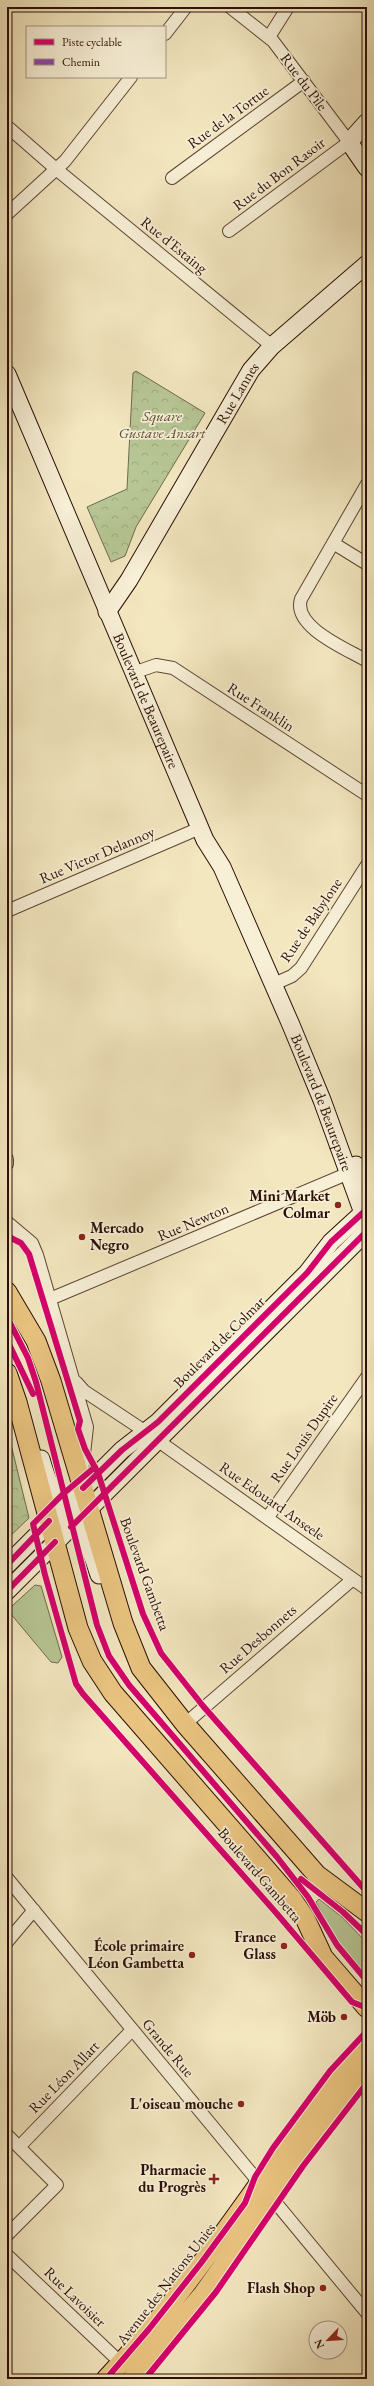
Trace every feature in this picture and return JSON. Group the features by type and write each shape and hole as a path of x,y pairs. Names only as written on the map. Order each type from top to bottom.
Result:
{"main road":[{"path":"349,142 367,122"},
{"name":"Rue du Pile","path":"349,142 367,168"},
{"name":"Rue Lannes","path":"107,612 129,580 245,379 272,346 367,264"},
{"name":"Boulevard de Beaurepaire","path":"7,374 206,842 222,867 274,984 322,1100 348,1174 365,1215"},
{"name":"Boulevard de Beaurepaire","path":"291,1025 326,1095 367,1189"},
{"name":"Boulevard de Colmar","path":"7,1590 89,1509 152,1436 307,1272 324,1249 365,1215"},
{"name":"Boulevard de Colmar","path":"7,1565 66,1505 82,1483 122,1450 152,1436 367,1231"},
{"path":"7,1292 30,1331 46,1367 134,1653"},
{"path":"7,1373 26,1408 47,1478 58,1498 76,1511 89,1509"},
{"name":"Boulevard Gambetta","path":"7,1373 50,1521 80,1633 92,1661 102,1678 292,1899 304,1918 323,1956 367,2008"},
{"path":"50,1521 64,1518 91,1549 113,1618 151,1682 185,1724 317,1875 367,1912"},
{"name":"Avenue des Nations Unies","path":"132,2379 203,2294 265,2189 326,2092 367,2044"},
{"name":"Avenue des Nations Unies","path":"106,2379 367,2070"}],"street":[{"path":"166,33 186,7"},
{"name":"Rue du Pile","path":"230,7 269,37 349,142"},
{"path":"269,37 288,7"},
{"path":"7,214 56,169 130,78"},
{"name":"Rue de la Tortue","path":"172,178 304,81"},
{"name":"Rue d'Estaing","path":"10,128 56,169 272,346"},
{"name":"Rue du Bon Rasoir","path":"229,232 349,142"},
{"path":"367,484 301,599 300,612 310,626 367,661"},
{"path":"333,543 367,564"},
{"name":"Rue Franklin","path":"133,673 156,665 173,668 367,795"},
{"name":"Rue Victor Delannoy","path":"7,911 200,828"},
{"name":"Rue de Babylone","path":"274,984 292,976 301,968 367,865"},
{"name":"Rue Newton","path":"50,1299 348,1174"},
{"path":"7,1222 28,1239 35,1248 74,1380 87,1431 82,1483"},
{"name":"Rue Louis Dupire","path":"268,1517 366,1379"},
{"path":"74,1380 84,1391 152,1436"},
{"name":"Rue Edouard Anseele","path":"152,1436 366,1588"},
{"name":"Rue Desbonnets","path":"185,1724 353,1579"},
{"name":"Grande Rue","path":"7,1878 367,2313"},
{"path":"7,1942 34,1910"},
{"name":"Rue Léon Allart","path":"19,2147 132,2030"},
{"path":"7,2135 57,2185 7,2235"},
{"name":"Rue Lavoisier","path":"7,2255 120,2363"}],"green space":[{"name":"Square Gustave Ansart","path":"136,371 205,413 136,527 125,556 111,562 87,507 127,489 133,373"},
{"path":"7,1428 29,1518 7,1539"},
{"path":"35,1585 41,1586 62,1657 58,1663 51,1662 10,1613 12,1606"},
{"path":"319,1899 342,1917 367,1943 367,1975 335,1938 316,1902"}],"cycle path":[{"path":"83,1488 122,1450 158,1422 307,1273 331,1242 367,1209"},
{"path":"71,1527 367,1231"},
{"path":"7,1236 21,1243 29,1254 80,1421 78,1429 85,1449 98,1473 143,1614 161,1653 203,1706 367,1892"},
{"path":"7,1317 28,1358 36,1382 97,1625 109,1656 129,1685 277,1857 308,1897 337,1945 367,1981"},
{"path":"7,1340 33,1394"},
{"path":"95,1467 63,1494 33,1524 45,1575 76,1684 83,1694 278,1915 352,2002 367,2008"},
{"path":"7,1565 49,1521"},
{"path":"7,1591 55,1542"},
{"path":"301,1879 343,1912 367,1935"},
{"path":"106,2379 149,2329 201,2263 245,2203 255,2177 273,2148 330,2071 367,2031"},
{"path":"145,2379 216,2292 303,2166 367,2083"}],"place":[{"name":"Mini Market Colmar","path":"338,1205"},
{"name":"Mercado Negro","path":"82,1237"},
{"name":"France Glass","path":"284,1946"},
{"name":"École primaire Léon Gambetta","path":"192,1955"},
{"name":"Möb","path":"344,2017"},
{"name":"L'oiseau mouche","path":"241,2104"},
{"name":"Pharmacie du Progrès","path":"214,2179"},
{"name":"Flash Shop","path":"323,2288"}]}
